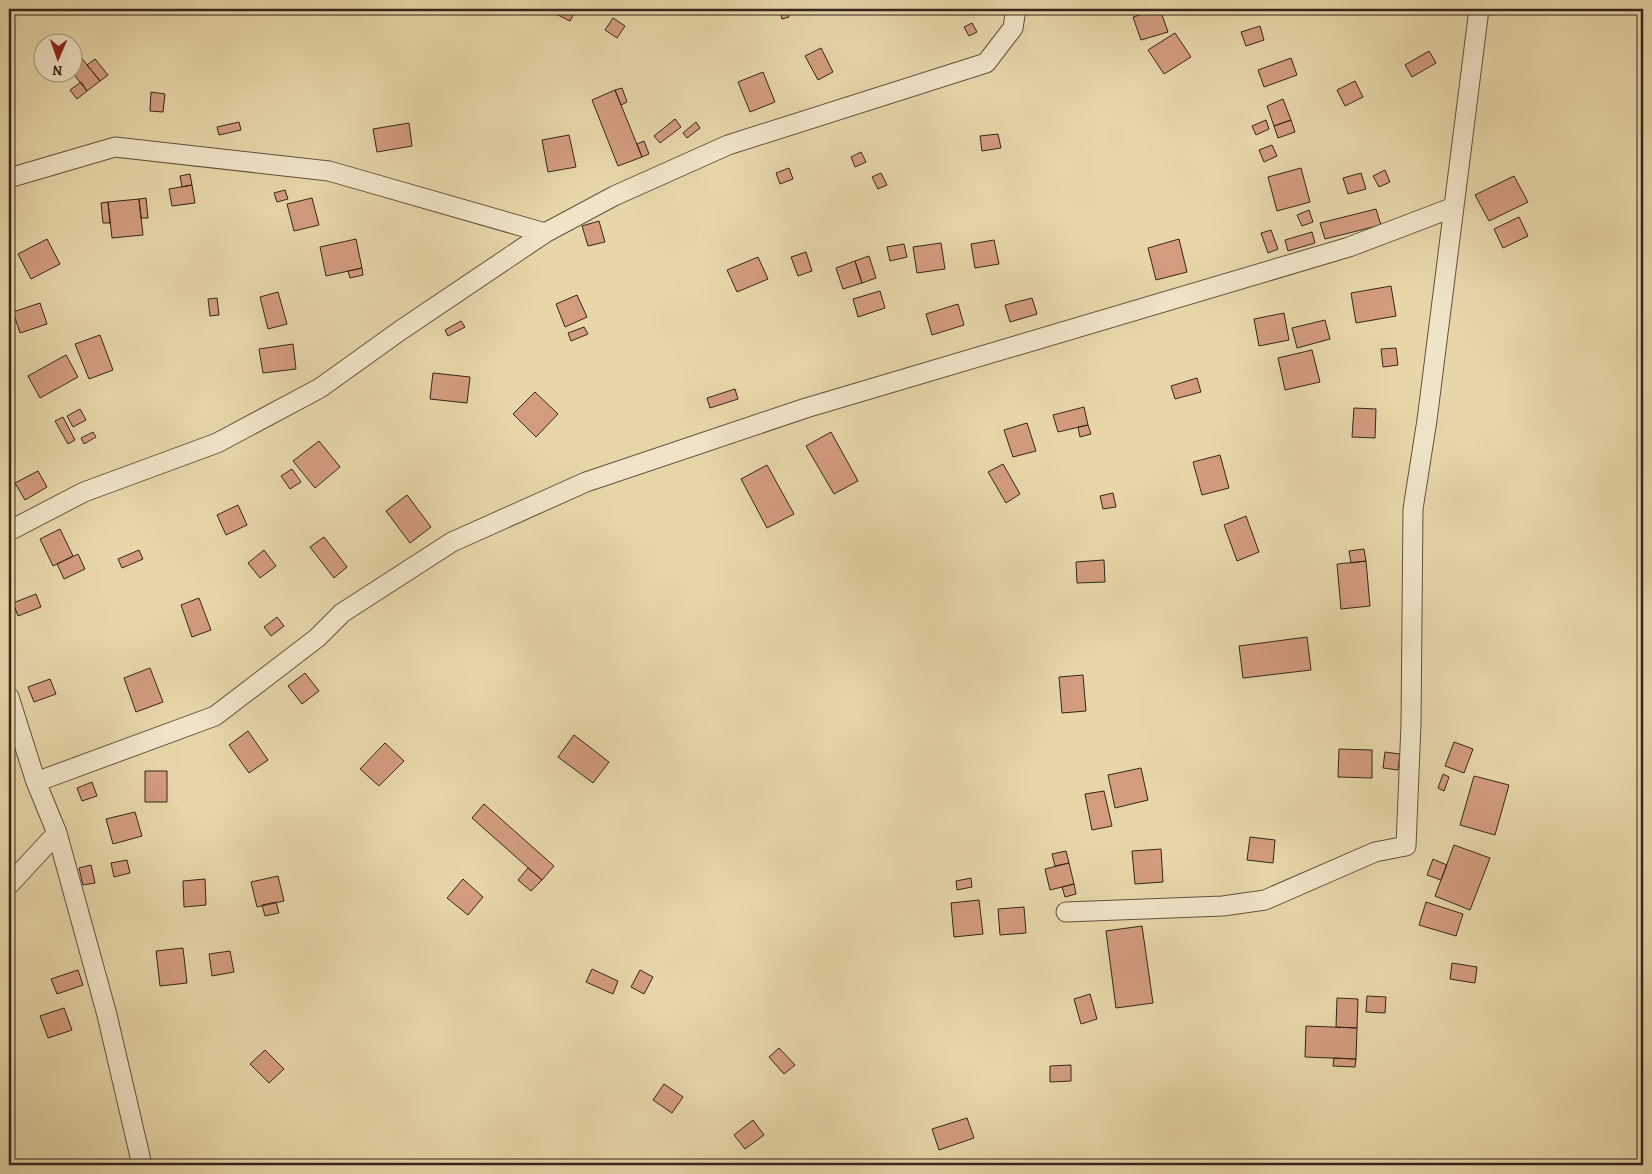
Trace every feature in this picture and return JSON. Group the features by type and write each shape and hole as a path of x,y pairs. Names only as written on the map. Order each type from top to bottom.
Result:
{"street":[{"path":"9,531 84,492 217,443 320,388 401,330 545,233 614,196 728,144 986,63 1013,28 1016,9"},
{"path":"1066,912 1223,906 1265,900 1375,852 1406,846 1411,724 1413,509 1427,420 1479,9"},
{"path":"9,178 115,147 125,148 329,171 545,233"},
{"path":"36,782 215,716 317,638 342,613 452,542 586,482 806,408 1349,247 1454,207"},
{"path":"9,697 36,782 57,833 107,1015 142,1165"},
{"path":"9,884 57,833"}],"building":[{"path":"546,9 576,9 570,21"},
{"path":"779,9 786,9 789,17 782,19"},
{"path":"1160,9 1168,32 1141,40 1133,17"},
{"path":"613,18 625,26 617,38 605,30"},
{"path":"972,23 977,32 969,36 964,27"},
{"path":"1260,26 1264,40 1246,46 1241,32"},
{"path":"1175,33 1191,57 1164,74 1148,50"},
{"path":"821,48 833,72 818,80 805,56"},
{"path":"1429,51 1436,63 1412,77 1405,65"},
{"path":"82,58 100,81 87,91 80,82 82,82"},
{"path":"1291,58 1297,75 1264,87 1258,70"},
{"path":"95,59 108,75 100,81 87,65"},
{"path":"763,72 775,102 750,112 738,82"},
{"path":"1355,81 1363,97 1345,106 1337,90"},
{"path":"81,82 87,91 77,99 70,90"},
{"path":"622,88 627,102 621,105 615,90"},
{"path":"615,90 642,157 618,166 592,100"},
{"path":"151,92 165,94 163,112 150,111"},
{"path":"1283,99 1291,120 1274,126 1267,106"},
{"path":"675,119 681,127 660,143 654,136"},
{"path":"1266,120 1269,129 1256,135 1252,126"},
{"path":"1291,120 1295,132 1278,138 1274,126"},
{"path":"239,122 241,130 219,135 217,127"},
{"path":"696,122 700,128 687,138 683,133"},
{"path":"409,123 412,146 377,152 373,129"},
{"path":"998,134 1001,148 982,151 980,136"},
{"path":"569,135 576,167 548,172 542,140"},
{"path":"644,141 649,154 642,157 637,144"},
{"path":"1272,145 1277,156 1264,162 1259,150"},
{"path":"861,152 866,162 855,167 851,157"},
{"path":"789,168 793,179 780,184 776,173"},
{"path":"1301,168 1310,202 1277,211 1268,177"},
{"path":"1385,170 1390,182 1379,187 1373,176"},
{"path":"881,173 887,185 878,189 872,177"},
{"path":"1361,173 1366,189 1348,194 1343,178"},
{"path":"190,174 192,185 182,187 180,176"},
{"path":"1514,176 1528,202 1489,221 1475,195"},
{"path":"192,185 195,203 172,206 169,189"},
{"path":"285,190 288,199 277,202 274,193"},
{"path":"146,198 148,218 141,218 139,199"},
{"path":"312,198 319,225 294,231 287,204"},
{"path":"139,199 143,235 112,238 108,202"},
{"path":"108,202 110,223 103,223 101,203"},
{"path":"1376,209 1381,225 1325,239 1320,223"},
{"path":"1309,210 1313,222 1302,226 1297,215"},
{"path":"1519,217 1528,236 1503,248 1494,229"},
{"path":"599,221 605,242 588,246 582,226"},
{"path":"1271,230 1278,249 1268,253 1261,233"},
{"path":"1312,232 1315,243 1288,251 1285,240"},
{"path":"47,239 60,264 31,279 18,254"},
{"path":"356,239 362,268 326,276 320,247"},
{"path":"1179,239 1187,272 1156,280 1148,248"},
{"path":"994,240 999,264 975,268 971,244"},
{"path":"941,243 945,269 917,273 913,247"},
{"path":"904,244 907,257 890,261 887,247"},
{"path":"806,252 812,271 798,276 791,257"},
{"path":"869,256 876,278 862,283 855,261"},
{"path":"758,257 768,279 737,292 727,270"},
{"path":"855,261 862,283 843,289 836,268"},
{"path":"362,268 363,275 350,278 348,271"},
{"path":"1391,286 1396,316 1356,323 1351,293"},
{"path":"880,291 885,308 858,317 853,299"},
{"path":"278,292 287,324 268,329 260,297"},
{"path":"577,295 587,317 565,327 556,304"},
{"path":"217,298 219,315 210,316 208,299"},
{"path":"1032,298 1037,314 1010,322 1005,305"},
{"path":"40,303 47,324 20,333 13,312"},
{"path":"958,304 964,325 932,335 926,314"},
{"path":"1284,313 1289,340 1259,346 1254,319"},
{"path":"1325,320 1330,339 1297,348 1292,328"},
{"path":"461,321 465,327 448,336 445,330"},
{"path":"584,327 588,334 571,341 568,333"},
{"path":"100,335 113,370 89,379 75,344"},
{"path":"293,344 296,369 263,373 259,349"},
{"path":"1396,348 1398,365 1383,367 1381,349"},
{"path":"1312,350 1320,382 1285,390 1278,358"},
{"path":"66,355 78,377 40,398 28,376"},
{"path":"433,373 470,377 467,403 430,399"},
{"path":"1197,378 1201,392 1175,399 1171,386"},
{"path":"735,389 738,399 710,408 707,398"},
{"path":"535,392 558,414 536,437 513,414"},
{"path":"1084,407 1088,425 1058,432 1053,415"},
{"path":"1354,408 1376,409 1375,438 1352,437"},
{"path":"80,409 86,420 73,427 67,416"},
{"path":"63,417 75,440 68,444 55,421"},
{"path":"1027,423 1036,451 1013,457 1004,430"},
{"path":"1088,425 1091,434 1080,437 1078,427"},
{"path":"93,432 96,437 84,444 81,438"},
{"path":"831,432 858,481 834,494 806,446"},
{"path":"319,441 340,467 315,488 293,461"},
{"path":"1220,455 1229,488 1202,495 1193,462"},
{"path":"1003,464 1020,494 1006,503 988,472"},
{"path":"767,465 794,514 767,528 741,479"},
{"path":"292,469 301,482 290,489 281,476"},
{"path":"38,471 47,487 25,500 15,483"},
{"path":"1113,493 1116,507 1103,509 1100,496"},
{"path":"407,495 431,527 410,543 386,511"},
{"path":"238,505 247,525 226,535 217,515"},
{"path":"1246,516 1259,552 1237,561 1224,525"},
{"path":"60,529 73,556 53,566 40,539"},
{"path":"324,537 347,567 334,578 310,547"},
{"path":"1364,549 1366,561 1351,563 1349,551"},
{"path":"139,550 143,559 122,568 118,559"},
{"path":"264,550 276,566 260,578 248,563"},
{"path":"78,554 85,569 64,579 57,564"},
{"path":"1104,560 1105,582 1077,583 1076,562"},
{"path":"1366,561 1370,606 1341,609 1337,564"},
{"path":"36,594 41,607 18,616 13,603"},
{"path":"199,598 211,630 192,637 181,605"},
{"path":"277,617 284,626 271,636 264,627"},
{"path":"1307,637 1311,670 1243,678 1239,646"},
{"path":"150,668 163,702 136,712 124,678"},
{"path":"305,673 319,691 302,704 288,686"},
{"path":"1083,675 1086,711 1062,713 1059,677"},
{"path":"50,679 56,694 34,702 28,687"},
{"path":"248,731 268,760 249,773 229,745"},
{"path":"574,735 609,762 593,783 558,757"},
{"path":"1454,742 1473,749 1464,773 1445,766"},
{"path":"385,743 404,761 379,786 360,769"},
{"path":"1339,749 1372,750 1372,778 1338,777"},
{"path":"1385,752 1400,754 1398,770 1383,768"},
{"path":"1141,768 1148,800 1115,808 1108,775"},
{"path":"145,771 167,771 167,802 145,802"},
{"path":"1443,774 1449,777 1444,791 1438,788"},
{"path":"1474,776 1509,785 1495,835 1460,825"},
{"path":"92,782 97,796 82,801 77,788"},
{"path":"1104,791 1112,826 1092,830 1085,794"},
{"path":"484,804 554,866 542,880 472,818"},
{"path":"135,812 142,836 113,844 106,819"},
{"path":"1250,837 1275,840 1273,863 1247,860"},
{"path":"1454,845 1490,858 1470,910 1435,896"},
{"path":"1161,849 1163,882 1135,884 1132,851"},
{"path":"1066,851 1069,863 1055,866 1052,854"},
{"path":"1433,859 1447,865 1441,880 1427,875"},
{"path":"127,860 130,873 114,877 111,863"},
{"path":"1069,863 1074,884 1050,890 1045,869"},
{"path":"91,865 95,883 83,885 79,868"},
{"path":"528,868 542,880 531,891 518,880"},
{"path":"278,876 284,901 257,907 251,882"},
{"path":"971,878 972,887 957,890 956,881"},
{"path":"205,879 206,905 184,907 183,881"},
{"path":"463,879 483,897 468,915 447,898"},
{"path":"1074,884 1076,894 1065,897 1062,887"},
{"path":"979,900 983,934 954,937 951,903"},
{"path":"276,902 279,913 265,916 262,905"},
{"path":"1426,902 1463,914 1456,936 1419,925"},
{"path":"1024,907 1026,933 1000,935 998,909"},
{"path":"1142,926 1153,1003 1116,1008 1106,931"},
{"path":"183,948 187,983 160,986 156,951"},
{"path":"230,951 234,972 212,976 209,954"},
{"path":"1452,963 1477,967 1475,983 1450,979"},
{"path":"592,969 618,981 613,994 586,982"},
{"path":"78,970 83,985 57,994 51,979"},
{"path":"640,970 653,977 644,994 631,987"},
{"path":"1090,994 1097,1019 1081,1024 1074,999"},
{"path":"1367,996 1386,997 1385,1013 1366,1012"},
{"path":"1337,998 1358,999 1357,1028 1336,1027"},
{"path":"64,1008 72,1030 48,1038 40,1016"},
{"path":"1306,1026 1357,1028 1356,1059 1305,1057"},
{"path":"779,1048 795,1065 784,1074 769,1057"},
{"path":"265,1050 284,1069 269,1083 250,1064"},
{"path":"1334,1058 1356,1059 1355,1067 1333,1066"},
{"path":"1071,1065 1071,1081 1050,1082 1050,1066"},
{"path":"664,1084 683,1097 672,1113 653,1100"},
{"path":"967,1118 974,1138 939,1150 932,1129"},
{"path":"753,1120 764,1135 745,1149 734,1135"}]}
